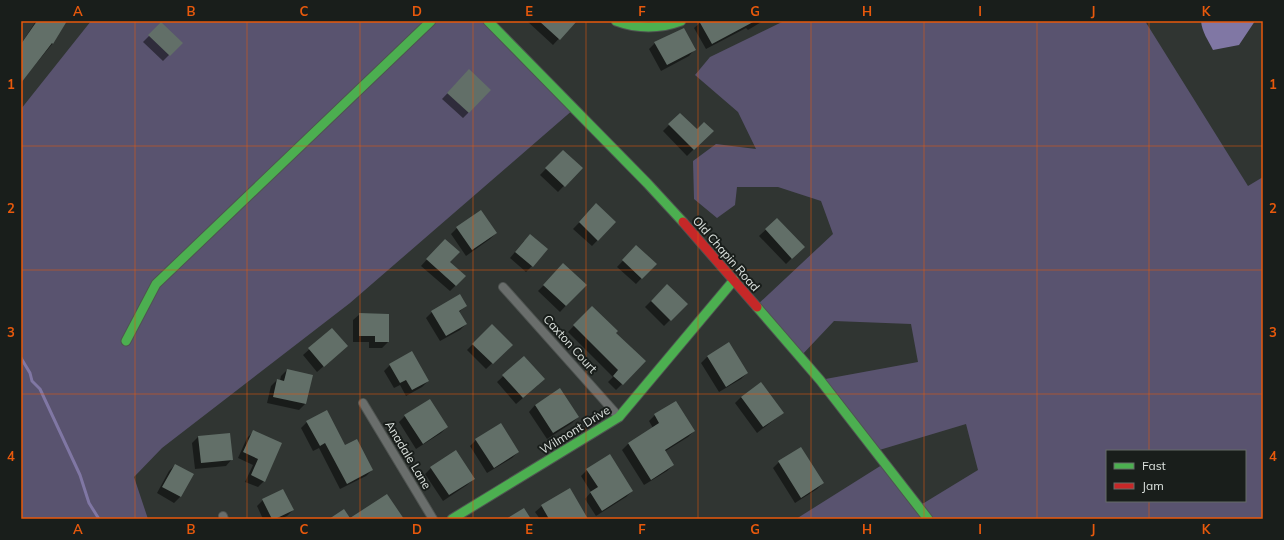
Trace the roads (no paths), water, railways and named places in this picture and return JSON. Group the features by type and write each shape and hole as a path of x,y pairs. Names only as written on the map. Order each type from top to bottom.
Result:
{"street":[{"path":"126,341 156,284 431,21"},
{"name":"Old Chapin Road","path":"488,21 646,183 734,280 820,380 928,519"},
{"path":"616,21 628,25 647,28 666,26 681,21"},
{"name":"Wilmont Drive","path":"452,519 619,417 734,280"},
{"name":"Caxton Court","path":"502,287 619,417"},
{"name":"Anadale Lane","path":"363,403 433,519"}],"waterway":[{"path":"21,358 30,373 32,381 40,389 80,475 89,503 99,519"}]}
